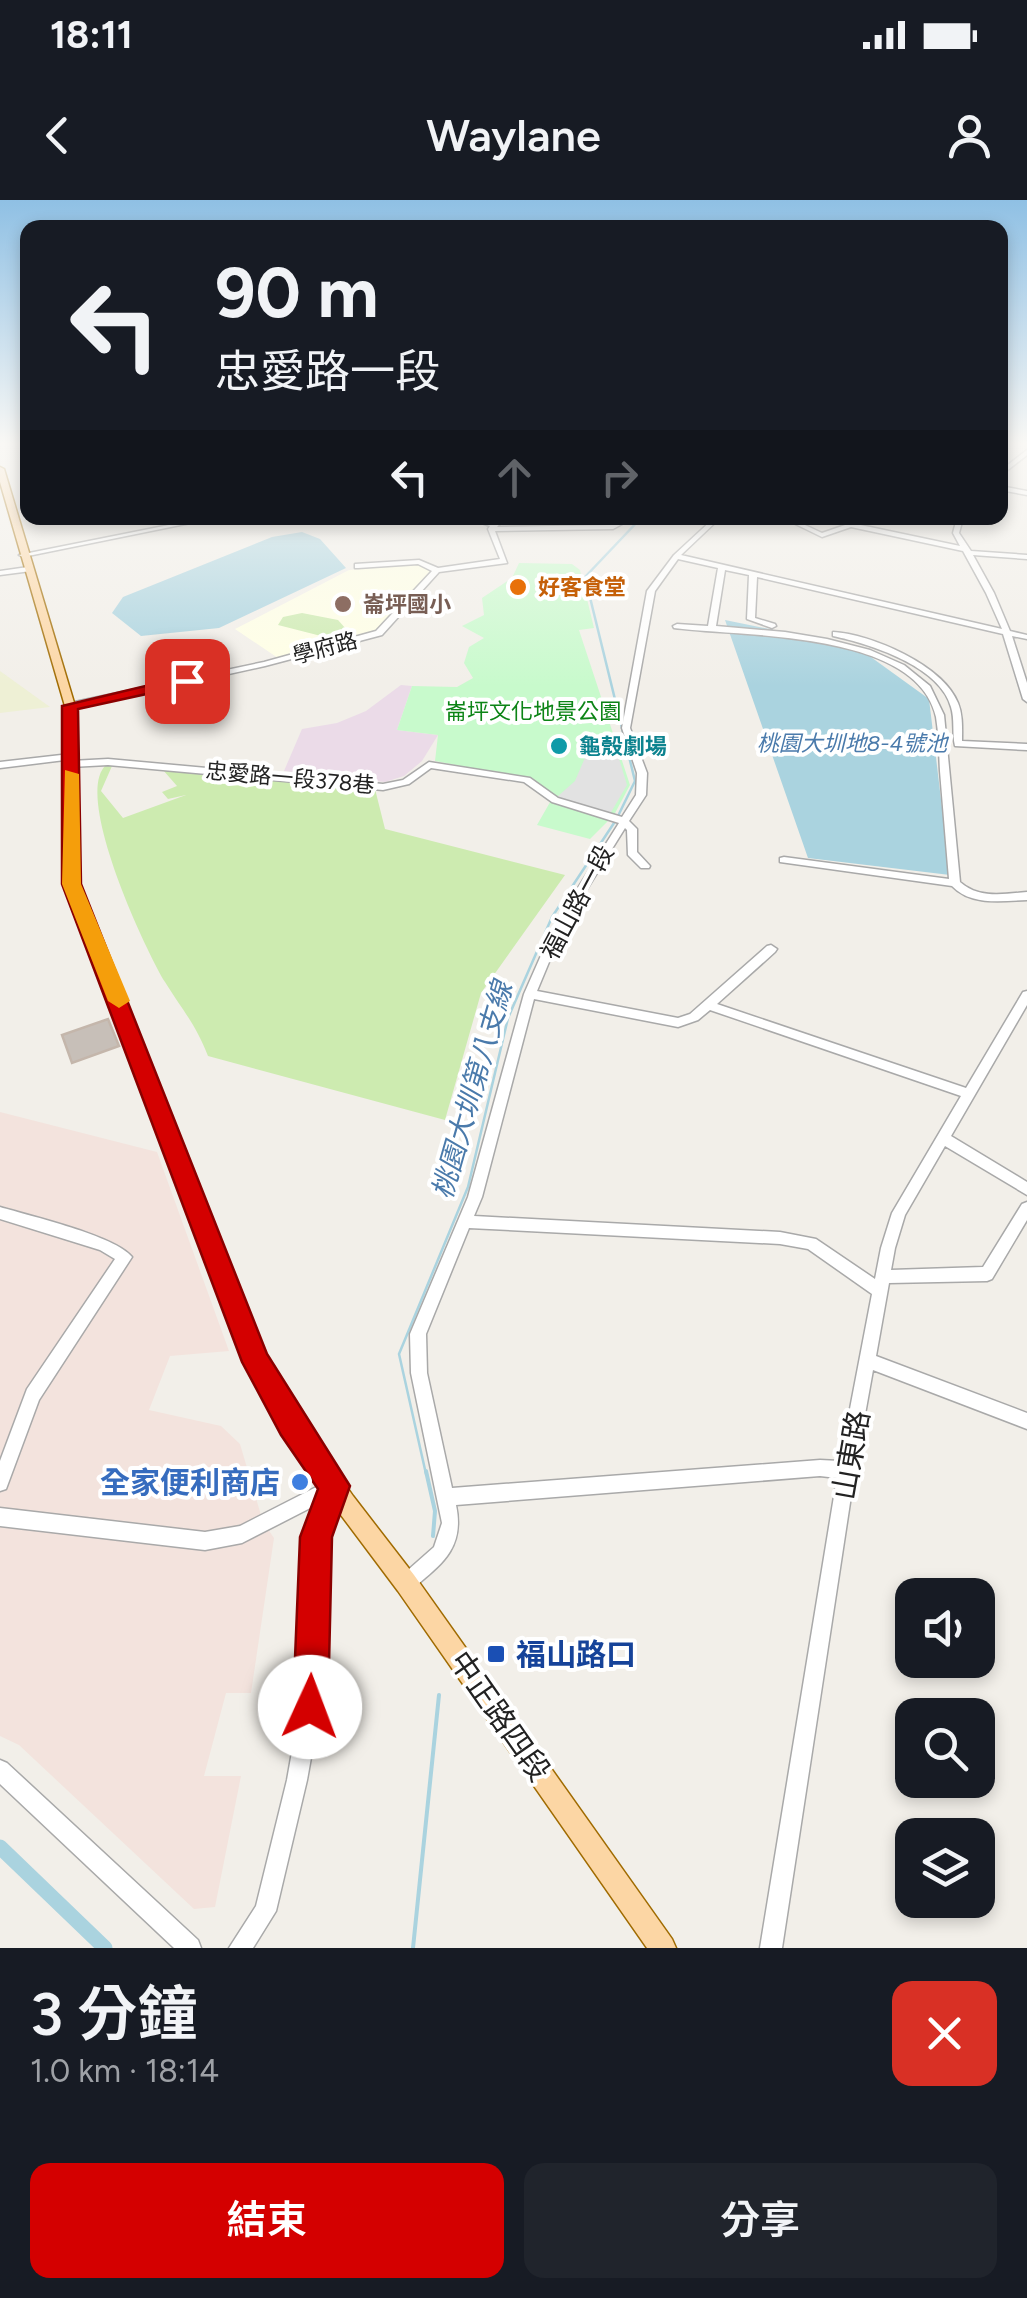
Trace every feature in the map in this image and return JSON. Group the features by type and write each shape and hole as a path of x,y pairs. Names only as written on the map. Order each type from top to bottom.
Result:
{"main road":[{"name":"中正路四段","path":"14,523 70,706 71,884 256,1362 291,1424 334,1486 663,1948"}],"street":[{"path":"23,555 176,525"},
{"path":"487,525 621,525"},
{"name":"福山路一段","path":"406,1584 441,1553 451,1523 419,1373 418,1334 466,1222 530,994 559,926 618,820 641,794 642,772 626,728 651,591 676,556 709,525"},
{"path":"801,525 822,535 851,525 967,551 1027,557"},
{"path":"958,525 956,533 1011,634 1027,699"},
{"path":"358,566 418,562 437,570 504,561 492,527"},
{"path":"676,556 1027,637"},
{"path":"712,628 722,567"},
{"path":"0,573 28,570"},
{"name":"學府路","path":"70,706 265,664 378,633 437,570"},
{"path":"753,574 751,620 758,625 855,637 879,645 944,685 955,705 958,744 1027,747"},
{"path":"677,626 834,640 864,648 930,691 940,715 956,882 960,890 977,896 1027,896"},
{"name":"忠愛路一段378巷","path":"0,765 70,760 108,762 383,787 406,782 429,764 438,764 527,780 571,808 618,820"},
{"path":"618,820 632,829 632,853 645,866"},
{"path":"784,860 956,882"},
{"path":"530,994 678,1022 708,1005 771,948"},
{"name":"山東路","path":"771,1948 847,1470 881,1284 899,1213 1027,996"},
{"path":"708,1005 970,1094"},
{"path":"944,1138 1027,1189"},
{"path":"466,1222 780,1238 811,1244 881,1284 987,1274 1027,1208"},
{"path":"0,1214 104,1245 125,1256 33,1396 0,1483"},
{"path":"869,1360 1027,1422"},
{"path":"446,1498 820,1468 847,1470"},
{"path":"0,1517 204,1541 242,1534 334,1486"},
{"path":"240,1948 265,1911 297,1780 310,1707 316,1537 334,1486"},
{"path":"0,1770 190,1948"}],"shaded area":[{"name":"崙坪國小","path":"420,564 433,571 384,626 372,633 278,658 235,629 349,570"},
{"path":"0,671 50,707 0,713"},
{"path":"401,685 412,686 397,730 438,735 422,761 404,776 385,782 284,771 302,729 337,723 366,711"},
{"path":"617,752 627,785 610,814 557,797 575,781 587,753"},
{"path":"0,1112 157,1152 229,1351 170,1356 149,1410 221,1426 240,1444 263,1522 274,1538 251,1693 226,1693 204,1776 241,1776 215,1907 194,1909 19,1745 0,1736"}],"green space":[{"name":"崙坪文化地景公園","path":"519,563 572,564 580,570 594,628 579,630 630,785 614,815 590,839 537,825 553,797 530,779 435,761 438,735 397,730 412,686 457,687 473,678 464,663 469,647 484,638 462,626 484,615 482,598 512,578"},
{"path":"302,613 338,620 346,629 325,637 278,625 283,617"},
{"path":"106,765 112,766 101,791 123,818 186,795 168,799 162,792 177,786 163,770 375,789 385,829 565,875 481,993 445,1120 208,1056 155,964 115,872 98,807 98,782"}],"water":[{"path":"302,532 320,539 346,568 219,628 141,636 112,613 123,597 272,537"},
{"name":"桃園大圳地8-4號池","path":"725,620 857,647 929,699 950,875 808,858"}],"building":[{"path":"108,1019 119,1046 72,1063 62,1035"}],"waterway":[{"name":"桃園大圳第八支線","path":"618,816 635,781 585,577 634,525"},
{"name":"桃園大圳第八支線","path":"426,1474 399,1354 468,1187 508,1018 552,917 614,823"},
{"name":"桃園大圳第八支線","path":"426,1471 435,1511 433,1536"},
{"name":"桃園大圳第八支線","path":"413,1948 439,1695"},
{"path":"0,1847 105,1948"}],"slow traffic":[{"path":"71,774 71,884 119,1001"}],"place":[{"name":"好客食堂","path":"518,587"},
{"name":"崙坪國小","path":"343,604"},
{"name":"龜殼劇場","path":"559,746"},
{"name":"全家便利商店","path":"300,1482"},
{"name":"福山路口","path":"496,1654"}],"route":[{"path":"187,681 70,706 71,884 174,1144 196,1217 256,1362 291,1424 334,1486 316,1537 310,1707"}]}
